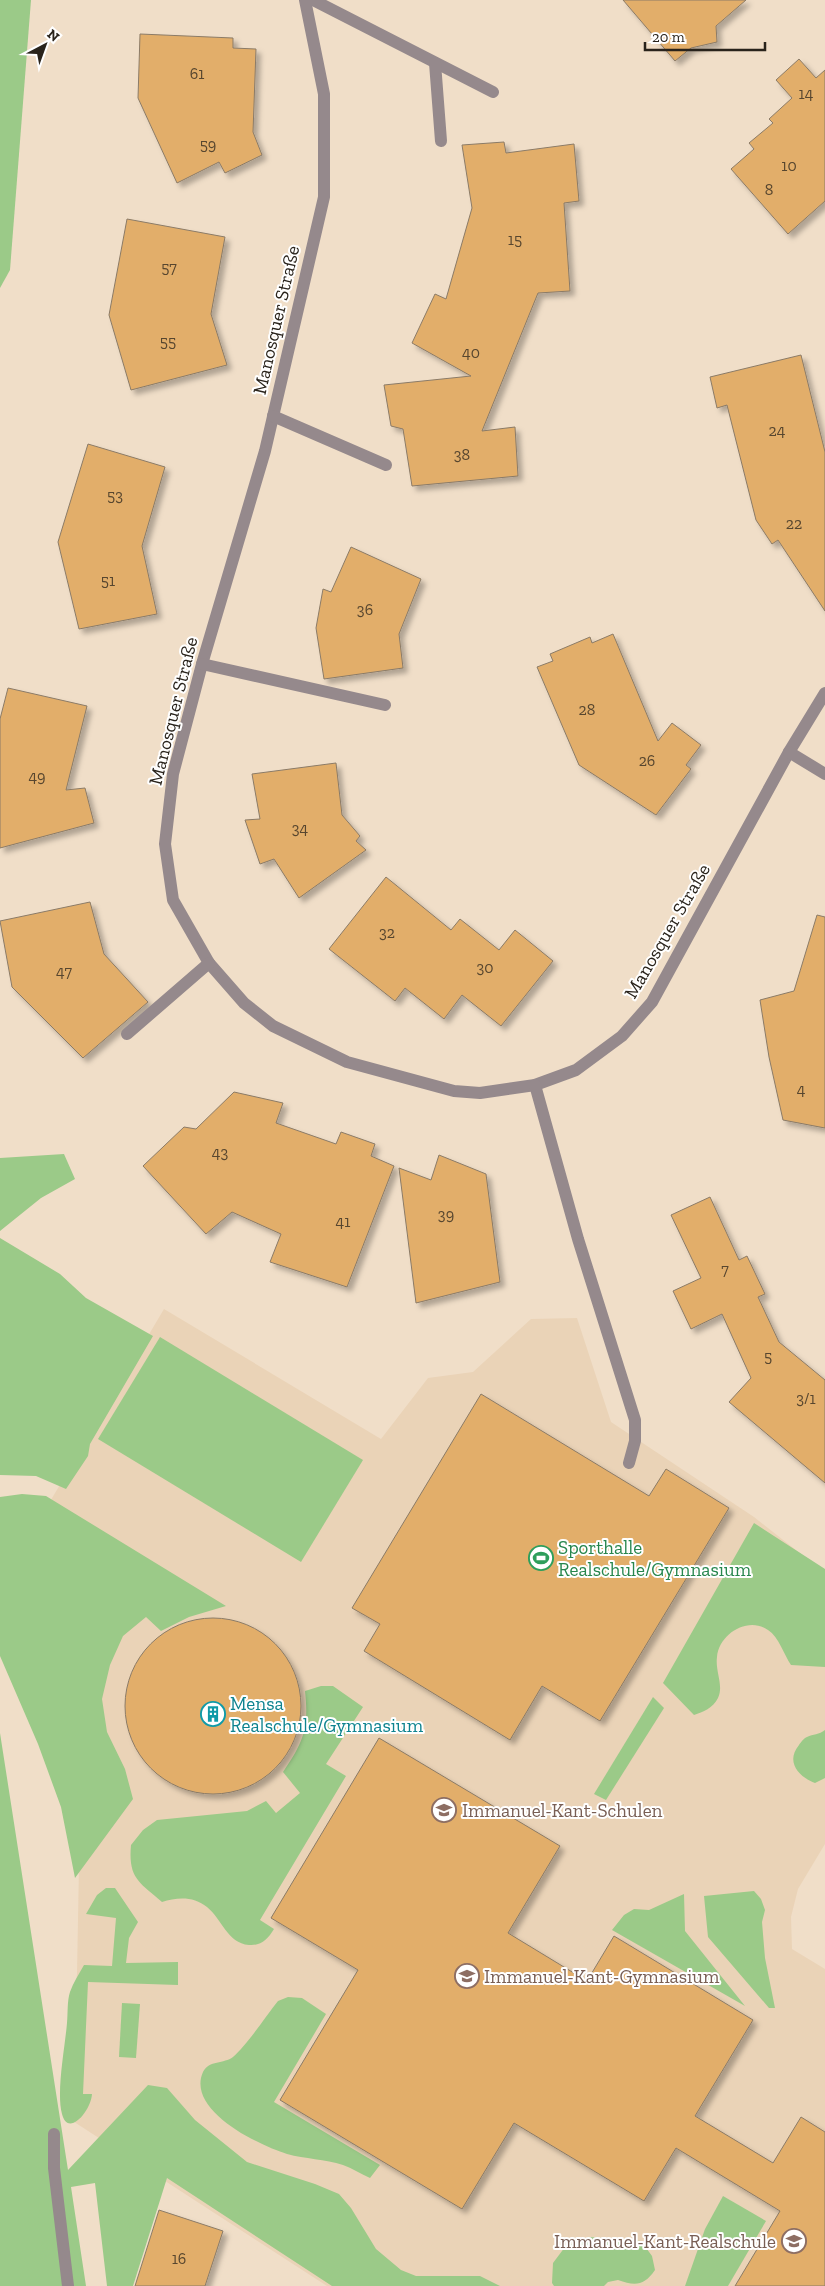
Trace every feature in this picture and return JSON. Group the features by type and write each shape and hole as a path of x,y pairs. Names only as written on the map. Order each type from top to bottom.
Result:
{"street":[{"name":"Manosquer Straße","path":"305,0 324,94 324,197 273,416 202,664 174,774 165,844 173,900 209,963 244,1003 273,1026 347,1062 454,1091 480,1093 535,1085 576,1070 622,1036 652,1002 789,752 825,693"},
{"path":"312,0 493,92"},
{"path":"435,63 441,141"},
{"path":"273,416 386,465"},
{"path":"202,664 385,705"},
{"path":"789,752 825,774"},
{"path":"127,1034 209,963"},
{"path":"535,1085 578,1238 635,1420 635,1441 629,1463"},
{"path":"54,2134 54,2168 68,2286"}],"shaded area":[{"name":"Immanuel-Kant-Schulen","path":"164,1309 381,1439 428,1378 473,1372 531,1319 577,1318 611,1422 754,1517 825,1573 825,1844 798,1889 791,1917 792,1949 825,1969 825,2286 327,2286 65,2116 77,1973 79,1866 0,1586"}],"green space":[{"path":"0,0 31,0 10,270 0,288"},
{"path":"64,1154 75,1179 41,1198 0,1231 0,1158"},
{"path":"0,1238 60,1274 86,1298 153,1336 90,1444 88,1456 66,1489 36,1476 0,1475"},
{"path":"160,1337 363,1460 301,1562 98,1439"},
{"path":"22,1494 46,1496 226,1606 189,1617 161,1631 146,1617 123,1636 110,1665 102,1699 107,1732 125,1769 133,1799 75,1878 61,1807 38,1744 0,1656 0,1497"},
{"path":"754,1523 825,1569 825,1667 791,1665 772,1633 760,1626 744,1626 729,1635 719,1649 717,1663 720,1693 718,1698 711,1707 694,1715 663,1683"},
{"path":"321,1686 333,1686 363,1707 326,1764 346,1776 260,1920 274,1929 267,1939 261,1943 249,1945 241,1943 230,1935 212,1912 202,1903 185,1898 162,1902 141,1884 131,1865 131,1845 143,1830 157,1820 247,1811 266,1801 276,1813 300,1793 283,1772 296,1752 303,1734 306,1715 305,1691"},
{"path":"653,1697 664,1708 606,1800 594,1794"},
{"path":"825,1730 825,1778 815,1783 799,1773 793,1757 804,1739"},
{"path":"0,1733 68,2170 148,2085 167,2088 195,2120 247,2162 315,2184 339,2194 351,2208 376,2249 401,2270 416,2276 480,2276 500,2286 332,2286 167,2178 133,2286 107,2286 95,2183 71,2187 86,2286 0,2286"},
{"path":"106,1888 115,1888 138,1922 129,1938 126,1963 178,1962 178,1985 88,1982 83,2094 92,2094 91,2101 84,2114 74,2123 69,2123 65,2121 60,2105 68,1999 84,1965 112,1966 116,1918 86,1914 97,1895"},
{"path":"754,1891 761,1899 765,1910 762,1922 765,1958 775,2008 769,2008 708,1937 704,1896"},
{"path":"684,1894 685,1931 745,2006 612,1930 624,1915 634,1909 649,1910"},
{"path":"288,1997 302,1998 326,2014 274,2102 380,2165 370,2178 343,2165 287,2154 259,2143 228,2124 214,2112 205,2100 201,2086 203,2072 206,2068 233,2057 278,2001"},
{"path":"122,2003 140,2004 136,2058 119,2057"},
{"path":"723,2196 766,2221 728,2286 685,2286 705,2229"},
{"path":"589,2237 641,2241 652,2256 655,2270 643,2282 634,2284 618,2280 608,2282 604,2286 554,2286 552,2283 553,2263 565,2247"}],"building":[{"path":"623,0 746,0 716,26 717,42 691,48 675,61"},
{"path":"140,34 233,38 233,48 256,49 253,132 262,155 225,173 219,162 177,183 138,98"},
{"path":"799,59 816,78 825,70 825,201 788,234 731,169 754,149 749,143 773,123 769,119 792,98 776,80"},
{"path":"504,142 506,153 574,144 579,201 564,203 570,291 538,293 482,431 515,427 518,476 412,486 403,429 391,426 384,385 471,376 412,343 435,294 446,299 472,208 462,145"},
{"path":"127,219 225,237 211,314 227,365 131,390 109,315"},
{"path":"801,355 825,452 825,611 778,540 772,544 756,520 727,405 717,408 710,377"},
{"path":"88,444 165,467 142,546 157,614 79,629 58,542"},
{"path":"351,547 421,579 399,634 403,668 324,679 316,628 323,589 331,592"},
{"path":"613,634 658,741 672,723 701,745 686,765 691,769 656,815 579,765 537,667 553,661 550,654 590,637 592,643"},
{"path":"8,688 87,706 66,790 85,788 94,823 0,848 0,719"},
{"path":"336,763 342,815 360,836 356,841 366,850 299,898 274,859 260,864 245,820 260,819 252,774"},
{"path":"386,877 451,930 460,919 499,950 515,930 553,961 501,1026 462,995 444,1019 405,988 395,1001 329,949"},
{"path":"90,902 104,954 148,1002 83,1058 12,987 0,921"},
{"path":"817,915 825,917 825,1128 783,1120 769,1057 760,1000 794,991"},
{"path":"234,1092 283,1103 276,1123 336,1144 341,1132 375,1144 371,1156 394,1166 347,1287 270,1262 281,1234 232,1212 206,1234 143,1166 184,1127 196,1129"},
{"path":"439,1155 486,1174 500,1282 416,1303 399,1168 431,1180"},
{"path":"710,1197 739,1260 747,1256 765,1294 758,1297 779,1342 825,1380 825,1483 729,1402 751,1378 722,1314 691,1329 673,1291 701,1278 671,1215"},
{"name":"Sporthalle Realschule/Gymnasium","path":"481,1394 649,1496 666,1469 729,1508 600,1721 542,1686 510,1740 364,1651 380,1624 352,1608"},
{"name":"Mensa Realschule/Gymnasium","path":"204,1618 222,1618 254,1628 269,1638 281,1650 291,1665 297,1680 301,1706 297,1732 291,1747 281,1762 269,1774 254,1784 239,1790 222,1794 204,1794 172,1784 157,1774 145,1762 135,1747 129,1732 125,1715 125,1697 135,1665 145,1650 157,1638 172,1628 187,1622"},
{"name":"Immanuel-Kant-Gymnasium","path":"379,1738 560,1846 508,1933 587,1981 614,1936 753,2020 695,2116 773,2163 801,2117 825,2132 825,2286 735,2286 780,2211 676,2148 644,2201 514,2123 462,2209 280,2100 358,1970 271,1918"},
{"path":"159,2210 223,2231 205,2286 135,2286"}],"place":[{"name":"Sporthalle Realschule/Gymnasium","path":"541,1558"},
{"name":"Mensa Realschule/Gymnasium","path":"213,1714"},
{"name":"Immanuel-Kant-Schulen","path":"444,1810"},
{"name":"Immanuel-Kant-Gymnasium","path":"467,1976"},
{"name":"Immanuel-Kant-Realschule","path":"794,2241"}]}
